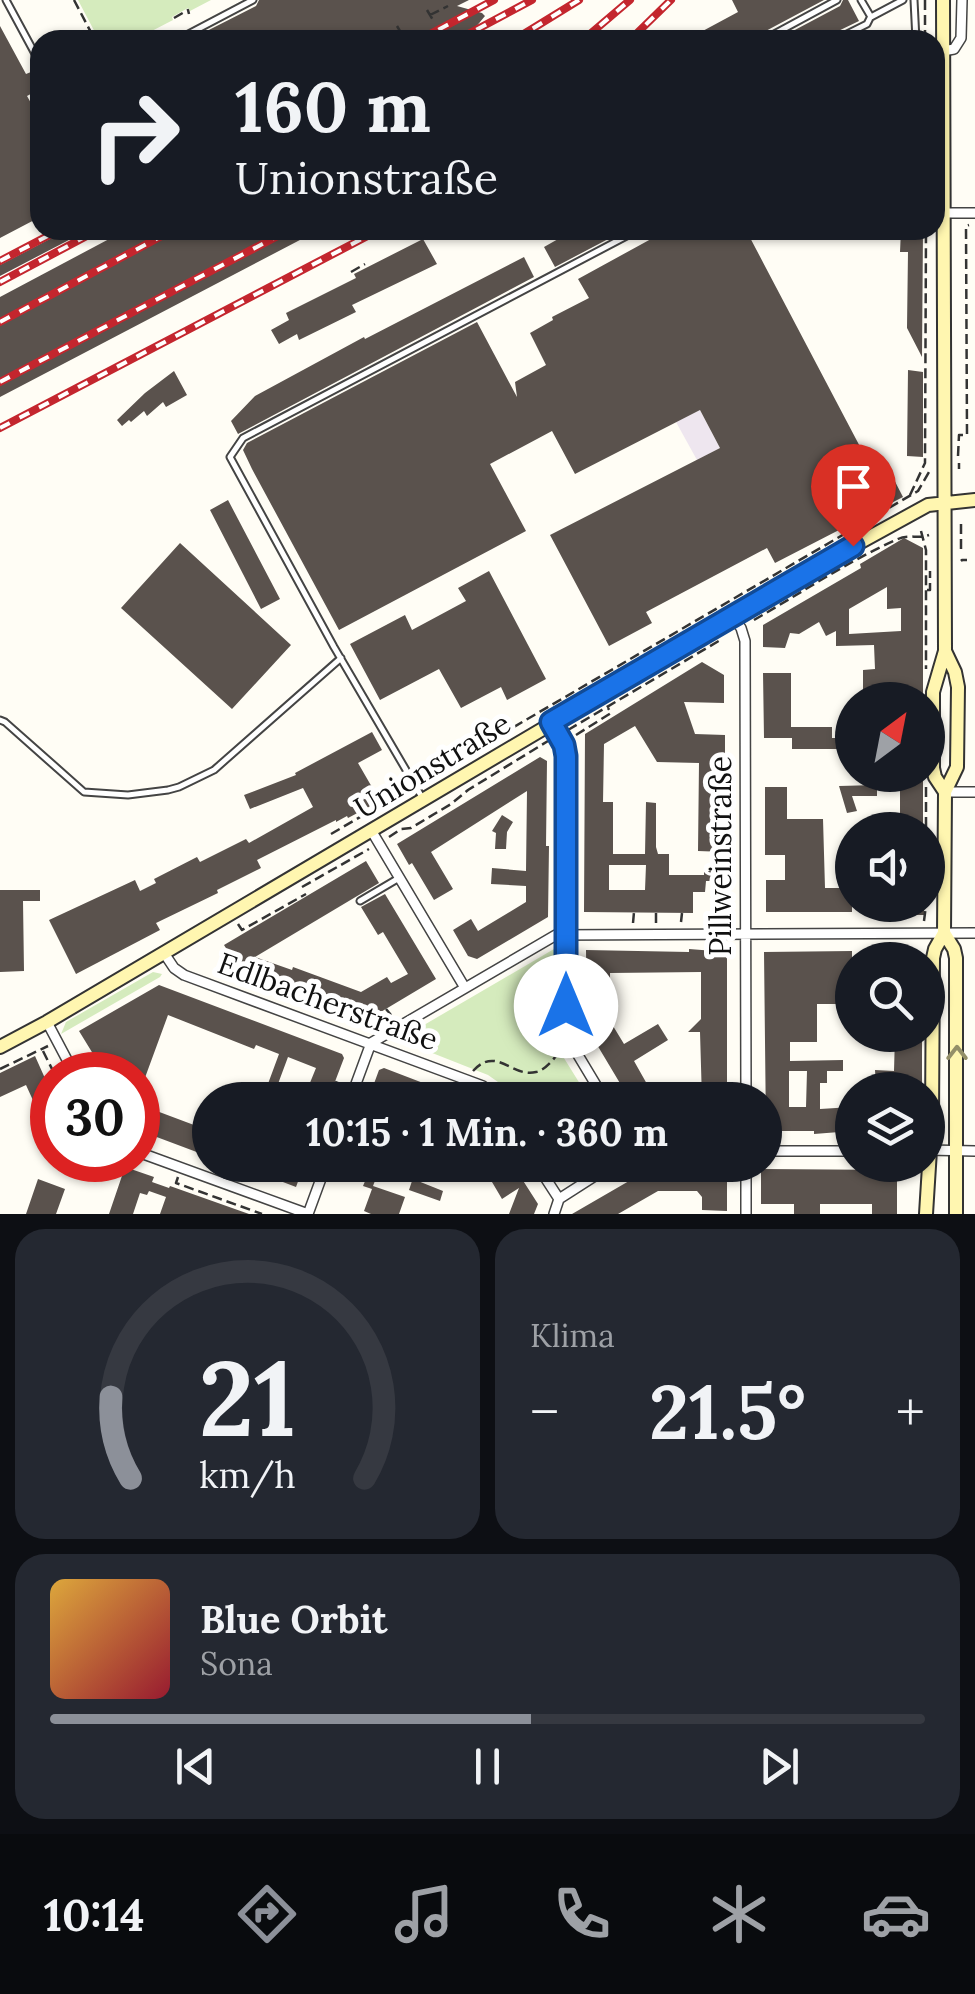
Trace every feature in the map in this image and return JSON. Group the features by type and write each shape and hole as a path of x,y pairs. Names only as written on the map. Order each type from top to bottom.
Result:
{"main road":[{"path":"943,0 943,30"},
{"path":"941,240 945,651 933,692 933,768 934,777 946,792"},
{"name":"Unionstraße","path":"0,1047 915,511 944,502 975,500"},
{"path":"932,1072 933,958 944,933 946,792 957,767 958,687 945,651"},
{"path":"944,933 956,958 956,1214"},
{"path":"926,1214 927,1182"}],"street":[{"path":"945,51 960,44 962,0"},
{"path":"945,217 975,213"},
{"name":"Pillweinstraße","path":"732,616 745,641 746,1082"},
{"path":"551,722 566,756 566,1036 594,1082"},
{"path":"946,792 975,792"},
{"path":"371,830 465,988"},
{"path":"357,1082 371,1042 556,935 975,933"},
{"name":"Edlbacherstraße","path":"164,953 174,968 184,974 472,1082"},
{"path":"47,1022 63,1052"},
{"path":"782,1151 835,1150"},
{"path":"945,1150 975,1150"},
{"path":"160,1160 308,1214 320,1182"},
{"path":"548,1182 559,1199"},
{"path":"554,1214 559,1199 586,1182"},
{"path":"746,1182 746,1214"}],"lane":[{"path":"6,0 30,44"},
{"path":"196,30 253,0"},
{"path":"781,30 837,0"},
{"path":"861,0 871,18"},
{"path":"855,30 903,0"},
{"path":"914,0 916,30"},
{"path":"423,800 230,457 243,438 619,240"},
{"path":"0,720 84,792 128,796 168,790 214,770 341,658"},
{"path":"360,901 399,878"}],"path":[{"path":"74,0 90,30"},
{"path":"926,0 926,30"},
{"path":"427,10 432,18 448,6"},
{"path":"174,18 188,10 189,14"},
{"path":"397,26 398,30"},
{"path":"958,456 958,435 967,435 969,225"},
{"path":"910,495 925,463 926,240"},
{"path":"351,272 365,264"},
{"path":"958,378 966,378"},
{"path":"959,463 959,469"},
{"path":"332,834 918,491 929,472"},
{"path":"961,519 961,549"},
{"path":"921,531 926,550 926,670"},
{"path":"754,620 904,536 929,535"},
{"path":"923,538 930,544"},
{"path":"926,590 930,590 930,571"},
{"path":"576,734 611,713 608,707"},
{"path":"302,887 367,850"},
{"path":"314,880 320,888"},
{"path":"238,924 242,930 256,924 306,894"},
{"path":"634,912 634,923"},
{"path":"656,912 656,923"},
{"path":"681,922 682,913"},
{"path":"386,1009 390,1015"},
{"path":"473,1071 486,1061 496,1061 521,1071 536,1072 561,1050"},
{"path":"0,1068 30,1055"},
{"path":"179,1175 176,1183 262,1214"}],"shaded area":[{"path":"700,410 720,448 697,460 676,422"}],"green space":[{"path":"78,0 211,0 190,11 188,8 154,30 94,30"},
{"path":"554,949 554,1042 579,1082 498,1082 412,1045 412,1032"},
{"path":"153,972 162,974 61,1034 66,1022"}],"building":[{"path":"259,0 469,0 457,6 485,16 473,30 209,30 256,6"},
{"path":"732,0 824,0 768,30 705,30 738,12"},
{"path":"848,0 859,21 840,30 795,30"},
{"path":"0,26 26,74 30,72 30,222 0,238"},
{"path":"48,240 69,240 0,276 0,265"},
{"path":"107,240 300,240 0,397 0,297"},
{"path":"421,240 437,264 352,305 356,312 299,340 297,334 279,344 271,330 289,320 286,313 356,278 354,274"},
{"path":"556,240 606,240 555,267 544,247"},
{"path":"649,240 751,240 876,477 889,470 903,497 775,563 767,548 646,612 652,623 609,646 550,535 720,448 700,410 575,474 552,431 490,464 526,531 339,630 252,469 243,450 247,443 477,322 517,397 515,382 546,365 530,333 589,298 578,279"},
{"path":"901,240 923,240 922,357 907,328 908,252 900,252"},
{"path":"524,257 534,277 238,434 231,421 255,396"},
{"path":"908,370 923,372 923,457 907,456"},
{"path":"174,371 187,395 166,407 163,402 147,416 144,411 122,426 117,420"},
{"path":"228,500 280,599 261,609 210,510"},
{"path":"904,538 923,548 923,682 863,682 863,670 875,669 874,645 836,646 836,631 826,636 819,622 799,634 790,633 785,648 763,647 763,625 861,568 860,564","holes":["887,587 887,609 901,608 901,631 849,634 849,609"]},
{"path":"180,543 291,645 232,709 121,608"},
{"path":"489,571 546,679 507,700 501,687 461,708 439,669 380,700 350,644 405,615 412,630 466,601 458,588"},
{"path":"702,662 724,675 724,703 684,702 695,734 725,735 725,852 698,851 699,763 657,762 635,726 604,744 603,802 613,802 613,854 645,854 646,802 656,803 656,847 658,854 669,854 669,875 704,875 704,871 713,871 713,881 706,881 705,892 693,892 693,913 584,912 585,734","holes":["609,865 646,865 645,890 609,890"]},
{"path":"763,673 791,673 791,727 832,727 835,749 792,749 792,738 764,738"},
{"path":"372,732 382,750 358,763 380,801 257,860 261,868 156,923 160,930 76,974 49,920 135,880 140,891 156,883 154,879 197,857 200,862 246,839 249,843 313,807 303,788 250,809 244,795 296,775"},
{"path":"540,757 547,761 548,917 477,959 468,956 453,930 471,919 478,931 526,902 526,886 491,884 492,868 526,871 527,791 431,852 453,889 434,900 397,844"},
{"path":"765,787 787,787 787,819 823,819 825,888 835,888 835,912 766,912 766,880 785,880 785,855 765,855"},
{"path":"841,792 877,792 877,796 852,796 857,811 847,812"},
{"path":"900,792 923,792 923,812 900,812"},
{"path":"502,815 513,822 507,832 506,849 495,849 496,833 492,831"},
{"path":"366,861 379,883 255,957 361,992 387,977 391,983 408,974 383,932 378,935 361,907 385,894 436,979 364,1022 250,976 245,979 224,945"},
{"path":"0,890 40,890 40,901 23,901 24,971 0,972"},
{"path":"586,950 727,952 727,1082 701,1082 700,1032 688,1032 701,1019 701,972 610,973 610,1021 624,1044 658,1024 668,1040 634,1061 646,1082 619,1082 587,1028"},
{"path":"835,951 835,1004 817,1004 817,1042 790,1042 790,1061 843,1060 843,1071 827,1071 827,1083 820,1083 820,1109 835,1108 835,1132 782,1131 782,1082 765,1082 764,952","holes":["789,1071 807,1071 806,1107 789,1107"]},
{"path":"159,985 344,1058 335,1082 310,1082 316,1068 288,1057 279,1082 269,1082 279,1054 256,1045 254,1049 168,1015 154,1052 92,1052 79,1031"},
{"path":"895,1052 922,1052 922,1072 875,1072 875,1070 894,1071"},
{"path":"30,1058 30,1094 26,1085 0,1097 0,1073"},
{"path":"384,1068 420,1082 375,1082 379,1070"},
{"path":"160,1112 192,1124 192,1150 160,1138"},
{"path":"782,1169 835,1170 835,1182 897,1182 897,1214 872,1214 872,1204 820,1204 820,1214 794,1214 794,1204 761,1204 761,1182 782,1182"},
{"path":"37,1182 65,1189 56,1214 26,1214"},
{"path":"120,1182 152,1182 249,1214 160,1214 166,1197 149,1191 147,1195 140,1193 133,1214 109,1214"},
{"path":"365,1182 374,1182 373,1186 405,1197 399,1214 364,1211 372,1189 363,1186"},
{"path":"412,1182 420,1182 443,1191 440,1201 409,1190"},
{"path":"492,1182 524,1182 538,1204 534,1214 509,1214 519,1188 502,1199"},
{"path":"627,1182 727,1182 727,1211 702,1210 702,1197 697,1191 658,1191 618,1214 572,1214"}],"railway":[{"path":"438,30 494,0"},
{"path":"476,30 532,0"},
{"path":"530,30 579,0"},
{"path":"595,30 630,0"},
{"path":"640,30 671,0"},
{"path":"0,261 40,240"},
{"path":"0,282 79,240"},
{"path":"0,322 154,240"},
{"path":"0,382 270,240"},
{"path":"0,428 360,240"}],"route":[{"path":"566,1006 566,756 551,722 853,546"}]}
